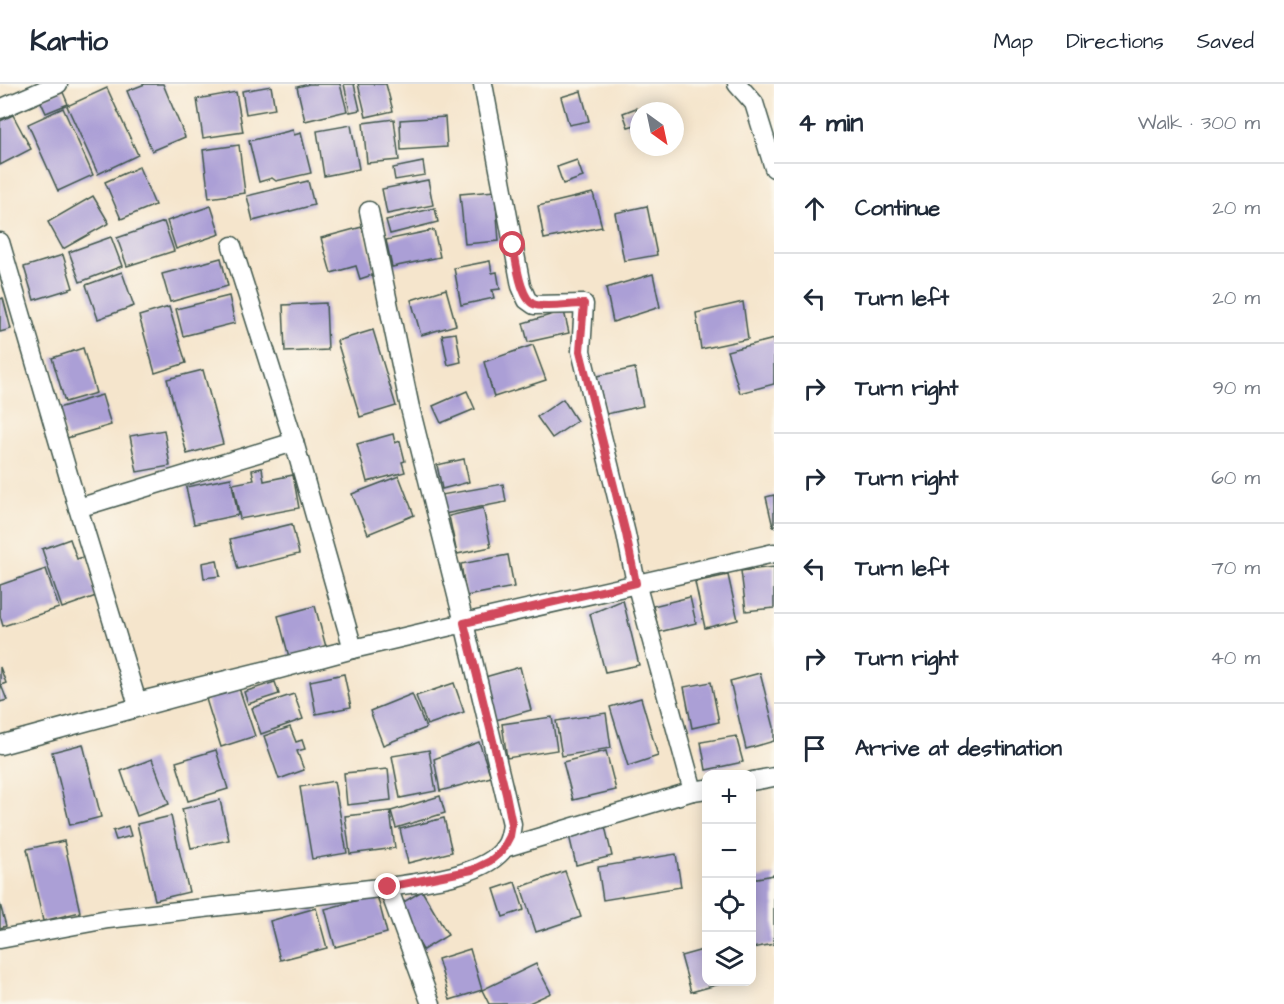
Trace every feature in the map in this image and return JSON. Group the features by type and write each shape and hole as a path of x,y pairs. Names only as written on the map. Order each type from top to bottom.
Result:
{"street":[{"path":"0,109 58,84"},
{"path":"483,84 521,286 527,300 534,305 584,304 580,351 636,583 700,790 504,848"},
{"path":"736,84 754,103 774,168"},
{"path":"0,939 108,920 388,887 472,870 490,861 504,848 510,836 512,824 410,408 369,212"},
{"path":"0,242 137,702 464,623 774,553"},
{"path":"232,246 294,442 353,649"},
{"path":"78,508 294,442"},
{"path":"0,745 353,649"},
{"path":"756,780 774,777"},
{"path":"388,887 431,1004"}],"building":[{"path":"145,84 163,84 185,137 152,151 127,91"},
{"path":"309,84 340,84 347,111 305,121 297,87"},
{"path":"344,84 354,84 360,110 350,112"},
{"path":"358,84 386,84 393,111 366,117"},
{"path":"271,86 275,109 246,114 242,91"},
{"path":"107,88 138,155 98,174 67,106"},
{"path":"62,90 68,104 46,113 40,100"},
{"path":"581,91 589,121 569,125 561,97"},
{"path":"236,92 243,132 203,138 197,99"},
{"path":"63,108 93,175 58,191 28,124"},
{"path":"630,110 630,126 628,127 623,113"},
{"path":"13,115 31,149 0,165 0,121"},
{"path":"445,117 447,147 401,150 400,120"},
{"path":"394,119 399,160 367,163 363,123"},
{"path":"351,125 359,169 324,176 317,131"},
{"path":"293,130 294,135 301,133 311,173 276,181 272,178 259,182 249,141"},
{"path":"239,145 245,193 209,198 203,150"},
{"path":"577,160 583,177 563,184 557,167"},
{"path":"423,162 425,175 395,180 393,168"},
{"path":"139,167 155,205 121,219 105,182"},
{"path":"428,180 433,205 387,214 382,189"},
{"path":"308,181 314,205 253,221 247,196"},
{"path":"495,191 499,241 465,244 460,194"},
{"path":"593,193 602,227 544,239 538,206"},
{"path":"93,196 109,223 63,249 48,222"},
{"path":"211,206 220,234 176,249 167,221"},
{"path":"647,206 657,255 624,261 615,213"},
{"path":"435,208 438,222 390,234 386,220"},
{"path":"164,222 174,251 127,266 117,238"},
{"path":"362,227 375,274 360,279 356,266 331,273 321,238"},
{"path":"434,230 440,257 392,267 386,240"},
{"path":"111,237 122,266 80,282 69,252"},
{"path":"63,255 73,288 34,300 24,267"},
{"path":"221,258 228,286 170,302 162,274"},
{"path":"490,261 492,273 497,272 500,289 492,290 494,298 461,305 454,268"},
{"path":"122,272 134,306 98,319 86,285"},
{"path":"653,274 660,307 613,322 606,288"},
{"path":"446,289 456,325 421,335 411,300"},
{"path":"229,296 235,323 183,336 176,309"},
{"path":"3,298 11,329 0,332 0,299"},
{"path":"743,302 748,339 701,349 696,313"},
{"path":"326,303 328,350 285,352 283,305"},
{"path":"169,307 186,363 155,373 139,316"},
{"path":"564,311 569,333 528,342 523,323"},
{"path":"373,330 396,406 360,417 337,341"},
{"path":"456,333 461,362 448,365 442,335"},
{"path":"774,339 774,384 740,393 727,351"},
{"path":"533,345 546,380 494,397 484,362"},
{"path":"83,348 96,393 65,402 52,358"},
{"path":"635,368 643,406 606,414 597,376"},
{"path":"203,370 223,444 187,454 167,379"},
{"path":"467,391 475,409 441,423 433,406"},
{"path":"102,395 111,425 67,438 58,408"},
{"path":"563,399 577,421 552,438 537,417"},
{"path":"164,430 170,466 137,472 130,436"},
{"path":"393,434 395,443 400,441 405,472 367,482 357,444"},
{"path":"464,459 469,482 442,489 437,465"},
{"path":"262,468 264,481 293,475 299,508 240,519 233,484 254,480 252,470"},
{"path":"399,476 414,515 368,534 352,494"},
{"path":"231,478 238,515 194,524 186,487"},
{"path":"503,484 506,502 444,514 441,495"},
{"path":"774,495 774,527 773,527 766,497"},
{"path":"483,508 491,547 457,554 449,516"},
{"path":"292,524 299,554 238,569 230,539"},
{"path":"70,539 77,559 83,557 96,596 62,608 42,549"},
{"path":"508,555 514,587 466,596 461,564"},
{"path":"217,560 220,576 204,578 202,563"},
{"path":"774,567 774,608 746,611 741,571"},
{"path":"46,569 59,608 3,626 0,616 0,585"},
{"path":"728,575 738,620 705,628 695,582"},
{"path":"690,597 696,623 659,632 653,606"},
{"path":"623,600 639,665 605,672 590,614"},
{"path":"315,606 326,647 289,657 278,616"},
{"path":"0,667 6,683 1,685 7,700 0,702"},
{"path":"520,667 531,710 496,720 485,677"},
{"path":"760,673 774,727 774,741 746,749 730,681"},
{"path":"344,674 351,707 316,714 310,681"},
{"path":"275,682 279,694 248,704 244,692"},
{"path":"711,682 719,722 692,728 684,687"},
{"path":"454,683 464,712 427,725 416,696"},
{"path":"239,688 255,736 221,747 206,699"},
{"path":"294,694 303,719 261,734 252,708"},
{"path":"412,694 426,728 383,745 370,711"},
{"path":"641,698 658,756 628,766 610,707"},
{"path":"606,713 611,748 562,756 556,721"},
{"path":"552,717 557,750 507,758 502,724"},
{"path":"290,727 296,742 302,740 305,749 297,751 304,770 279,779 264,736"},
{"path":"736,736 743,762 706,770 701,742"},
{"path":"479,742 491,777 440,791 434,759"},
{"path":"83,744 101,817 70,825 52,752"},
{"path":"216,750 228,789 188,801 176,762"},
{"path":"429,750 436,791 400,798 392,756"},
{"path":"606,751 616,790 573,800 563,762"},
{"path":"152,759 169,804 137,816 121,771"},
{"path":"388,769 391,800 347,805 344,773"},
{"path":"334,781 347,853 312,859 300,787"},
{"path":"440,796 445,813 396,828 391,811"},
{"path":"220,800 229,840 191,848 182,809"},
{"path":"390,811 395,848 350,854 345,816"},
{"path":"171,816 189,892 155,900 137,824"},
{"path":"444,818 452,852 408,863 400,829"},
{"path":"604,822 612,856 576,865 568,831"},
{"path":"128,826 131,836 116,840 113,831"},
{"path":"64,841 80,912 43,921 27,849"},
{"path":"676,854 681,887 603,900 598,867"},
{"path":"565,871 581,917 536,932 521,887"},
{"path":"774,875 774,944 756,947 756,932 756,878"},
{"path":"515,882 524,910 503,917 494,889"},
{"path":"422,891 448,935 423,950 397,906"},
{"path":"377,895 387,933 335,947 325,909"},
{"path":"0,904 6,926 0,928"},
{"path":"316,908 327,948 280,960 270,921"},
{"path":"470,949 482,990 450,1000 438,959"},
{"path":"702,950 702,986 713,986 691,992 681,956"},
{"path":"536,964 551,993 527,1004 489,1004 482,990"}],"route":[{"path":"388,887 472,870 490,861 502,851 510,836 512,824 506,794 464,623 636,583 580,351 584,304 534,305 527,300 521,286 513,245"}]}
